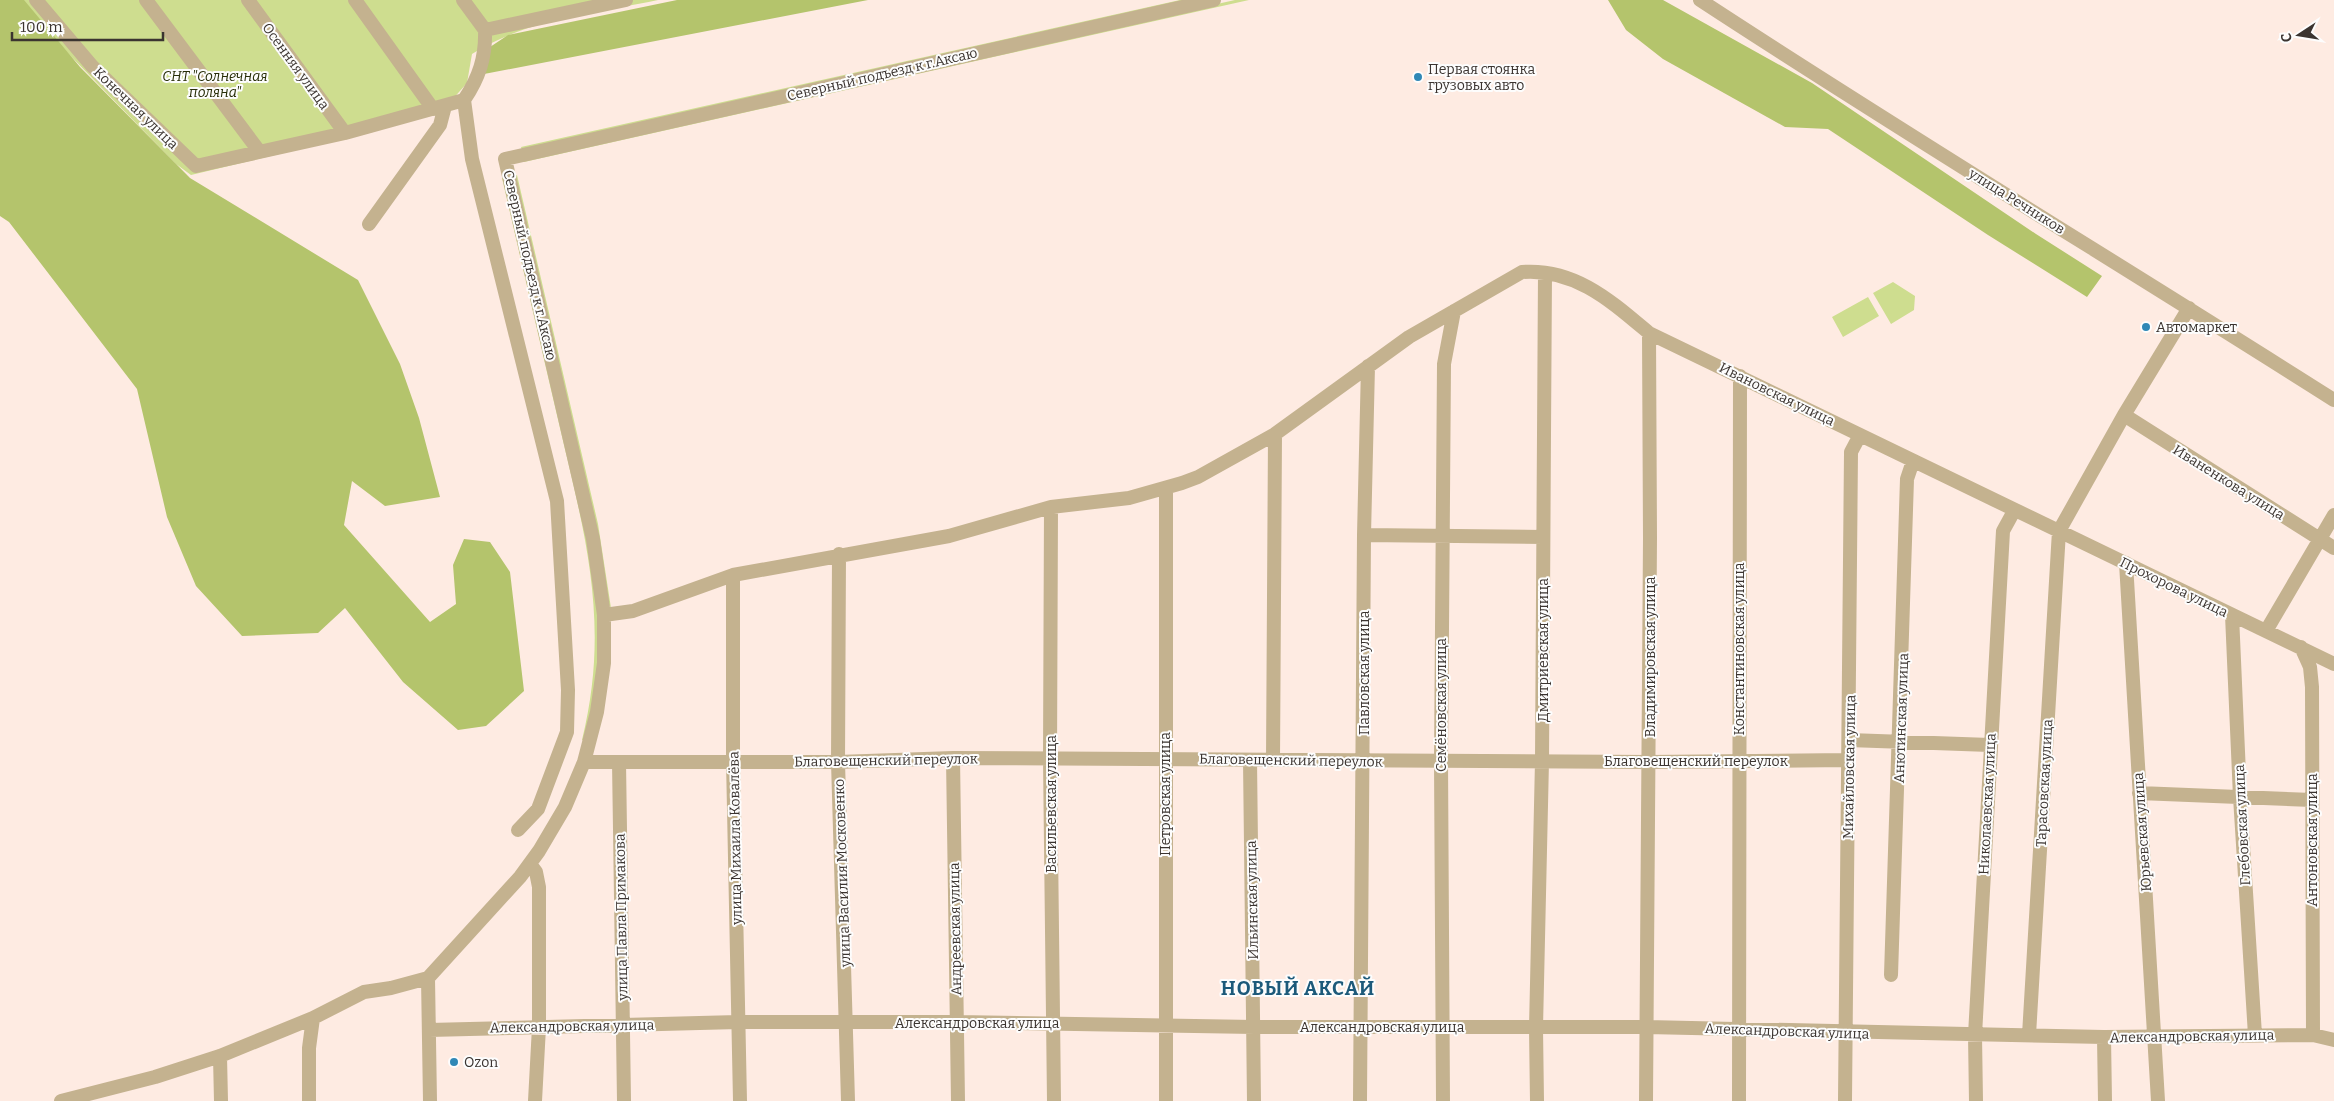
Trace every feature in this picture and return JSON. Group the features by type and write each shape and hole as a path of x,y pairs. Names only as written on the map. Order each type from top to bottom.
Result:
{"street":[{"name":"Конечная улица","path":"36,0 92,66 196,166 259,151"},
{"path":"146,0 259,151 345,133 464,100"},
{"name":"Осенняя улица","path":"248,0 345,133"},
{"path":"355,0 439,107 440,125 369,224"},
{"path":"463,0 485,30 484,58 475,83 464,100 472,159 557,501 568,690 567,732 538,809 518,830"},
{"path":"485,30 626,0"},
{"name":"Северный подъезд к г.Аксаю","path":"428,978 490,912 530,864 565,807 584,762 601,688 604,615 593,539 505,159 1214,0"},
{"name":"улица Речников","path":"1700,0 1851,99 2334,400"},
{"name":"Ивановская улица","path":"604,615 633,611 734,575 839,554 949,536 1051,507 1128,498 1198,477 1275,434 1409,337 1522,272 1545,273 1571,280 1604,295 1649,333 2014,511"},
{"name":"Дмитриевская улица","path":"1537,1101 1536,1028 1542,762 1545,273"},
{"path":"2059,531 2124,415 2188,308"},
{"name":"Семёновская улица","path":"1443,1101 1441,761 1444,364 1454,311"},
{"name":"Владимировская улица","path":"1646,1101 1649,762 1649,333"},
{"name":"Павловская улица","path":"1360,1101 1364,761 1364,535 1368,366"},
{"name":"Константиновская улица","path":"1739,1101 1740,376"},
{"name":"Иваненкова улица","path":"2124,415 2334,548"},
{"path":"1273,760 1275,434"},
{"name":"Михайловская улица","path":"1845,1101 1851,452 1860,435"},
{"name":"Анютинская улица","path":"1891,975 1907,479 1913,461"},
{"name":"Петровская улица","path":"1166,488 1166,1101"},
{"name":"Васильевская улица","path":"1051,507 1050,759 1054,1101"},
{"name":"Прохорова улица","path":"2014,511 2334,664"},
{"name":"Николаевская улица","path":"1976,1101 1975,1035 2003,531 2014,511"},
{"path":"2266,631 2334,515"},
{"name":"Тарасовская улица","path":"2029,1035 2059,531"},
{"path":"1364,535 1543,537"},
{"name":"улица Василия Московенко","path":"839,554 838,762 848,1101"},
{"name":"Юрьевская улица","path":"2126,563 2158,1101"},
{"name":"улица Михаила Ковалёва","path":"734,575 733,761 740,1101"},
{"name":"Глебовская улица","path":"2232,615 2240,797 2255,1035"},
{"name":"Антоновская улица","path":"2301,647 2310,667 2312,687 2313,1035"},
{"path":"1849,740 1990,745"},
{"name":"Благовещенский переулок","path":"584,762 838,762 953,758 1542,762 1848,760"},
{"name":"Андреевская улица","path":"953,758 958,1101"},
{"name":"Ильинская улица","path":"1250,760 1254,1101"},
{"name":"улица Павла Примакова","path":"618,762 624,1101"},
{"path":"2139,793 2312,800"},
{"path":"530,864 536,872 539,887 538,1027 535,1101"},
{"path":"61,1101 155,1077 220,1056 313,1018 364,992 391,988 428,978 430,1101"},
{"path":"309,1101 309,1048 313,1018"},
{"name":"Александровская улица","path":"429,1030 738,1022 847,1024 957,1022 1254,1027 1647,1027 1846,1033 2104,1037 2313,1035 2334,1040"},
{"path":"2104,1037 2105,1101"},
{"path":"220,1056 221,1101"}],"green space":[{"path":"0,0 24,0 80,67 190,178 358,280 400,364 419,418 440,497 385,506 352,481 344,525 430,622 456,604 453,565 464,539 490,542 510,572 524,691 486,726 458,730 403,682 345,608 318,633 242,636 196,586 167,517 137,389 9,222 0,216"},
{"name":"СНТ \"Солнечная поляна\"","path":"22,0 658,0 538,25 493,42 472,54 467,83 443,110 334,141 191,175 176,164 55,40"},
{"path":"677,0 868,0 484,74 490,47 508,35"},
{"path":"1180,0 1193,0 522,150 521,147"},
{"path":"1235,0 1249,0 524,162 524,159"},
{"path":"1608,0 1663,0 1812,83 2036,234 2102,276 2087,297 1988,235 1828,129 1785,127 1663,59 1626,30"},
{"path":"517,175 598,524 611,608 608,604 514,176"},
{"path":"502,178 505,178 595,576 599,638 596,687 585,741 582,740 591,696 594,654 594,614 590,574 576,495"},
{"path":"1893,282 1915,296 1914,310 1891,324 1873,293"},
{"path":"1868,297 1879,316 1843,337 1832,317"}],"place":[{"name":"Первая стоянка грузовых авто","path":"1418,77"},
{"name":"Автомаркет","path":"2146,327"},
{"name":"Ozon","path":"454,1062"}],"district":[{"name":"НОВЫЙ АКСАЙ","path":"1298,988"}]}
